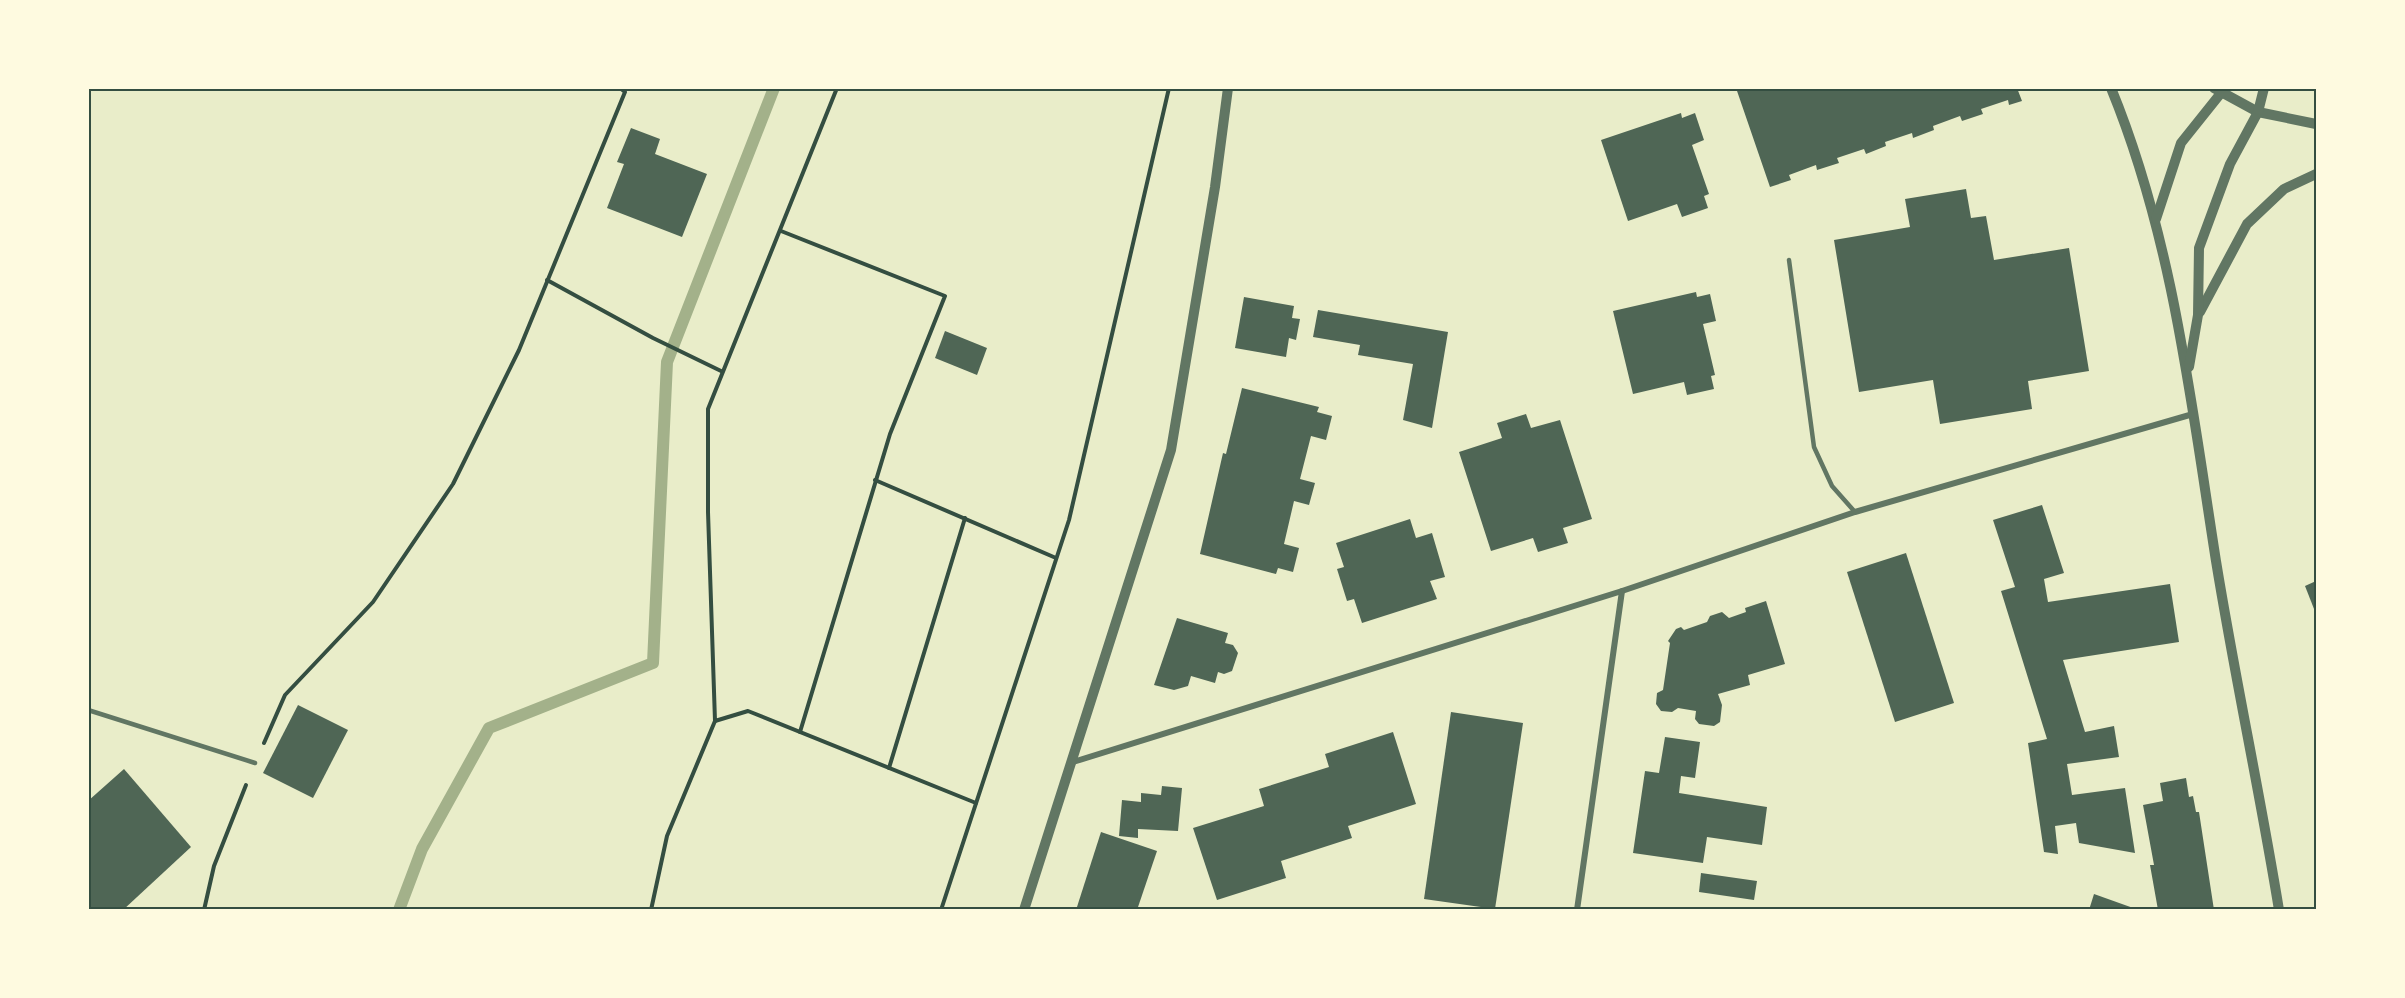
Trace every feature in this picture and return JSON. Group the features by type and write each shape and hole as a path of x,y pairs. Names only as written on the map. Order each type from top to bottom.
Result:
{"street":[{"path":"1024,909 1073,762 1171,450 1215,188 1228,88"},
{"path":"2111,88 2126,125 2156,219 2188,373 2221,592 2278,909"},
{"path":"2188,373 2198,315 2199,248 2230,164 2258,112 2264,88"},
{"path":"2156,219 2181,144 2220,90 2258,112 2316,124"},
{"path":"2198,315 2247,224 2284,189 2316,174"},
{"path":"1073,762 1622,591 1855,513 2193,414"},
{"path":"1577,909 1622,591"}],"lane":[{"path":"1789,260 1814,447 1832,486 1855,513"},
{"path":"88,710 255,763"}],"path":[{"path":"204,909 214,866 285,694 373,602 453,484 519,350 625,92 620,88"},
{"path":"651,909 667,836 716,721 708,512 708,409 837,88"},
{"path":"941,909 1069,520 1168,88"},
{"path":"781,231 945,296 890,434 800,732"},
{"path":"548,280 653,338 722,371"},
{"path":"875,480 1056,558"},
{"path":"889,768 965,519"},
{"path":"716,721 748,711 976,803"}],"building":[{"path":"1736,88 2017,88 2022,101 2009,105 2008,100 1981,109 1983,114 1962,121 1960,116 1933,126 1934,130 1913,138 1912,133 1885,142 1886,146 1866,154 1864,149 1837,158 1839,163 1817,170 1816,165 1789,175 1791,180 1770,187"},
{"path":"1681,113 1682,118 1695,113 1704,140 1692,145 1709,194 1704,196 1708,208 1682,217 1677,204 1628,221 1601,140"},
{"path":"631,128 660,139 655,154 707,174 682,237 607,208 624,164 617,162"},
{"path":"1966,189 1971,218 1986,216 1994,260 2069,248 2089,371 2028,381 2032,409 1940,424 1933,380 1859,392 1834,240 1910,227 1905,199"},
{"path":"1696,292 1697,297 1710,294 1716,321 1703,324 1715,375 1711,376 1714,389 1687,395 1684,382 1633,394 1613,311"},
{"path":"1244,297 1294,306 1292,318 1300,319 1296,340 1289,338 1286,357 1235,348"},
{"path":"1318,310 1448,332 1432,428 1403,420 1413,364 1358,355 1360,345 1313,337"},
{"path":"945,331 987,348 977,375 935,358"},
{"path":"1242,388 1319,407 1317,412 1332,416 1326,440 1311,436 1300,479 1315,483 1309,505 1294,501 1284,544 1299,548 1293,572 1278,568 1276,574 1200,554 1223,453 1226,454"},
{"path":"1526,414 1531,428 1560,420 1592,519 1563,528 1568,543 1538,552 1533,538 1491,551 1459,452 1502,438 1497,423"},
{"path":"2042,505 2064,573 2044,579 2048,602 2170,584 2179,642 2063,660 2085,732 2114,726 2119,757 2067,764 2072,795 2125,788 2135,853 2079,843 2076,823 2055,826 2058,854 2044,852 2028,743 2047,739 2001,591 2015,587 1993,520"},
{"path":"1410,519 1416,538 1432,533 1445,577 1430,581 1437,599 1362,623 1354,599 1347,601 1337,569 1344,567 1336,543"},
{"path":"1906,553 1954,703 1895,722 1847,572"},
{"path":"2316,581 2316,614 2305,586"},
{"path":"1766,601 1785,664 1748,675 1750,685 1718,694 1722,705 1720,722 1714,726 1699,724 1695,719 1696,711 1678,708 1672,712 1661,711 1656,704 1657,693 1663,690 1670,643 1668,641 1676,629 1681,627 1684,630 1707,622 1710,616 1722,612 1729,618 1746,612 1745,608"},
{"path":"1177,618 1228,633 1225,643 1233,645 1238,653 1232,671 1224,674 1218,672 1215,683 1191,676 1188,686 1174,690 1154,685"},
{"path":"298,705 348,730 313,798 263,773"},
{"path":"1451,712 1523,723 1495,909 1424,899"},
{"path":"1393,732 1416,804 1348,826 1352,838 1281,861 1286,878 1217,900 1193,828 1264,806 1259,789 1329,767 1325,754"},
{"path":"1665,737 1700,742 1695,778 1681,776 1679,793 1767,807 1762,845 1707,837 1703,863 1633,853 1645,771 1659,773"},
{"path":"124,769 191,847 123,910 88,910 88,801"},
{"path":"2186,778 2189,797 2193,796 2196,812 2199,812 2214,910 2158,910 2150,865 2154,865 2143,805 2163,801 2160,783"},
{"path":"1162,786 1182,788 1178,831 1138,829 1138,838 1119,836 1122,800 1141,802 1141,793 1161,795"},
{"path":"1101,832 1157,851 1137,910 1076,910"},
{"path":"1701,873 1757,881 1754,900 1699,892"},
{"path":"2094,894 2136,909 2136,910 2089,910"}],"waterway":[{"path":"399,910 422,849 489,728 653,663 667,362 774,88"}]}
